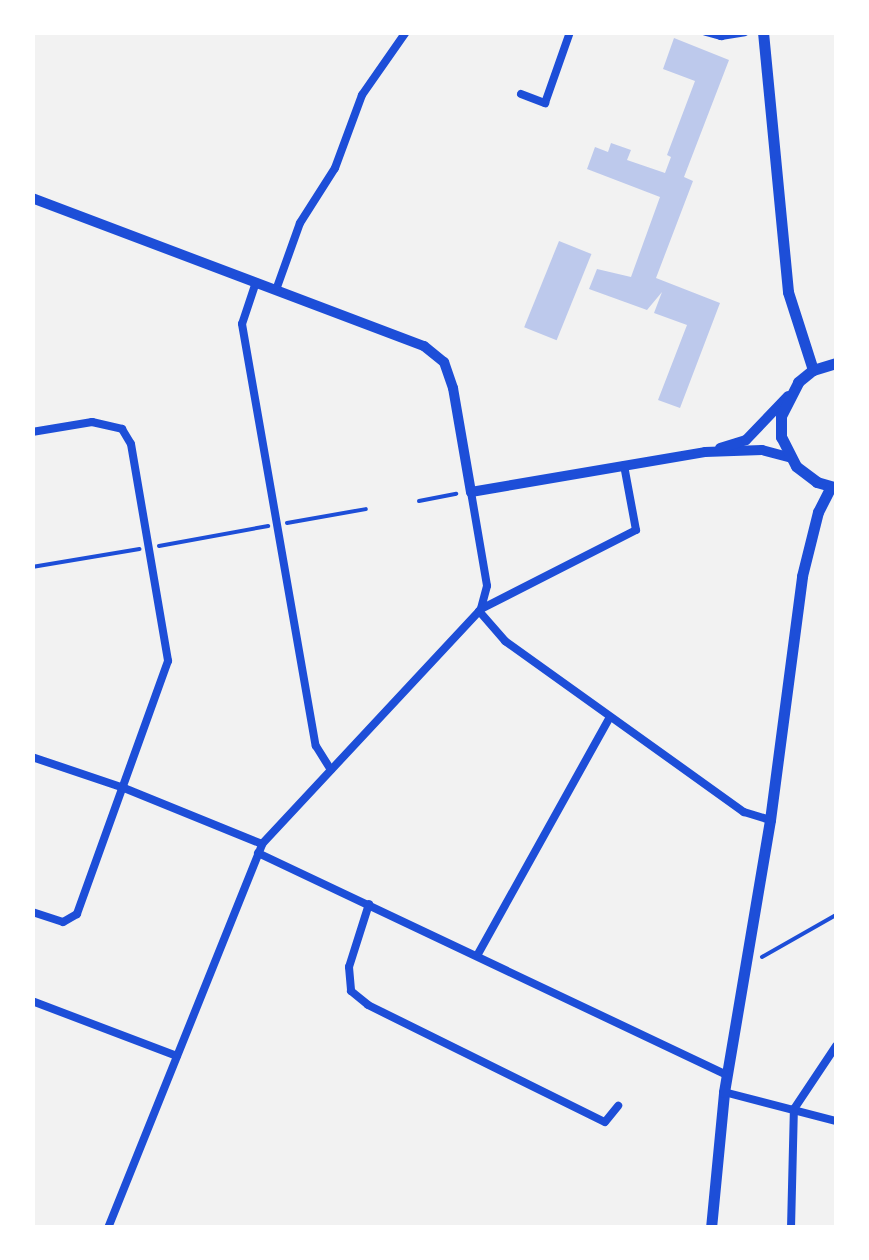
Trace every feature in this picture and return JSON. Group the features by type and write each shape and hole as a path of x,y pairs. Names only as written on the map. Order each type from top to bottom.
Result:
{"main road":[{"path":"763,32 788,292 813,370"},
{"path":"712,1228 724,1092 770,820 809,542 834,487 804,475 789,457 781,426 788,396 813,370 836,363"}],"street":[{"path":"276,290 300,223 335,168 362,96 406,32"},
{"path":"521,94 546,103 570,32"},
{"path":"706,32 721,36 745,32"},
{"path":"32,198 424,346 444,362 453,388 487,586 480,610"},
{"path":"256,282 242,324 316,746 331,770"},
{"path":"705,452 746,440 788,396"},
{"path":"32,432 92,422 122,430 132,444 168,661 77,914 63,922 32,912"},
{"path":"471,492 705,452 762,450 789,457"},
{"path":"108,1228 260,848 480,610 636,530 624,464"},
{"path":"480,610 504,641 744,812 770,820"},
{"path":"478,954 610,716"},
{"path":"32,758 124,788 260,848 727,1076"},
{"path":"369,904 349,967 351,990 368,1005 606,1122 618,1106"},
{"path":"32,1002 177,1056"},
{"path":"791,1228 794,1109 836,1046"},
{"path":"724,1092 836,1121"}],"path":[{"path":"419,500 471,492"},
{"path":"32,567 366,510"},
{"path":"747,964 836,915"}],"building":[{"path":"674,38 729,60 684,177 693,181 656,278 720,303 680,408 658,400 687,325 654,313 662,292 647,310 589,289 597,269 631,277 660,197 587,169 595,147 608,152 611,143 631,150 627,160 665,173 671,157 667,155 695,81 663,69"},
{"path":"559,241 591,254 557,340 524,327"}]}
